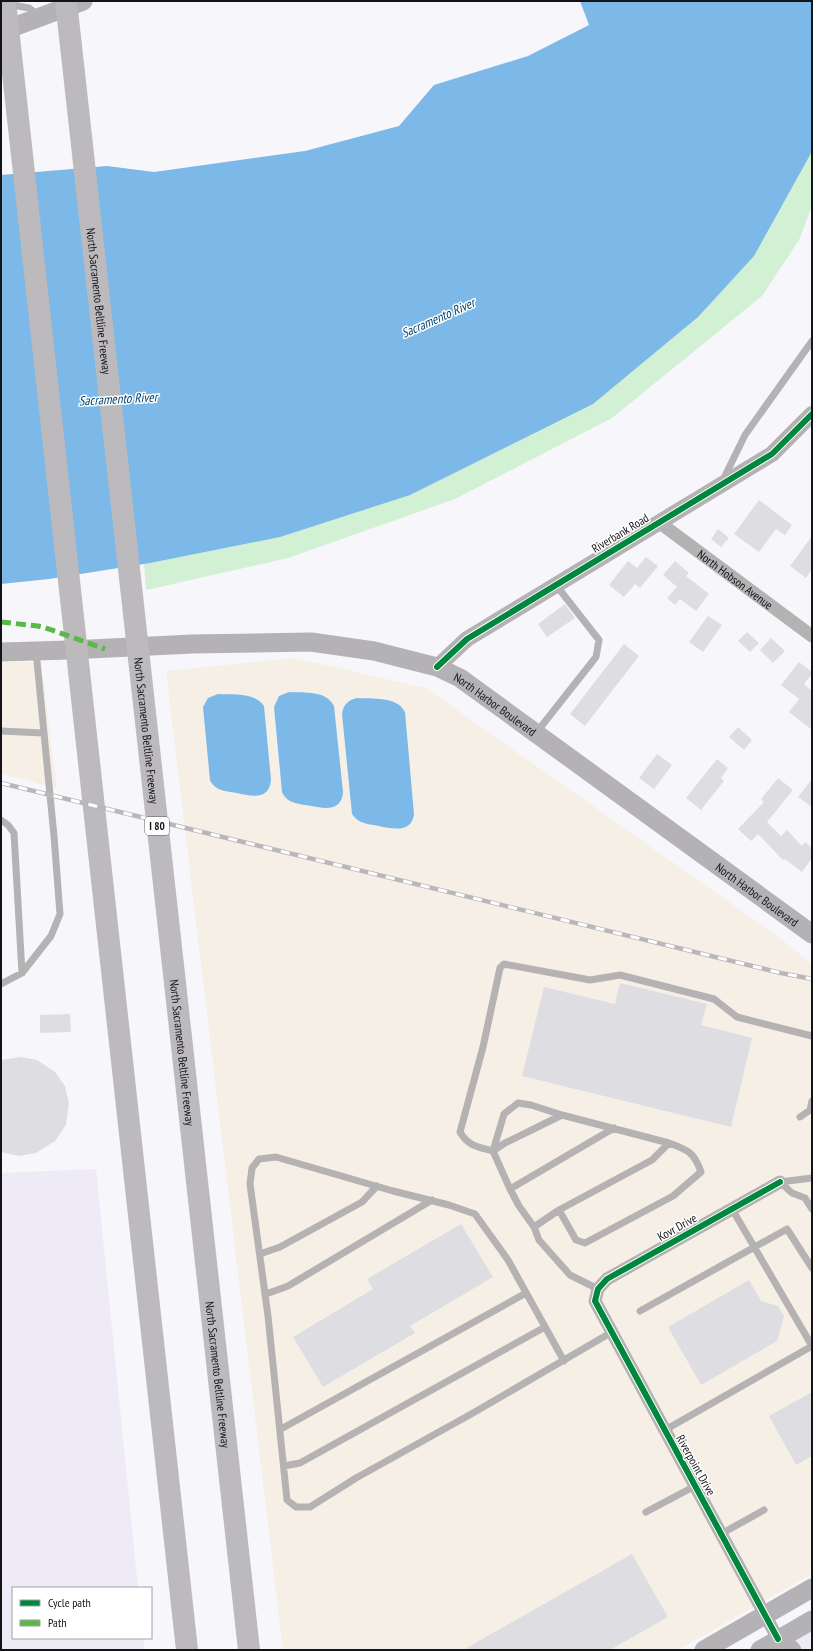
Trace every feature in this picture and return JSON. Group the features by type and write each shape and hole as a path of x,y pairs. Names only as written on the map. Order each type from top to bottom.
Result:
{"highway":[{"path":"5,1 187,1650"},
{"name":"North Sacramento Beltline Freeway","path":"66,1 249,1650"}],"main road":[{"path":"1,30 83,1"},
{"name":"North Harbor Boulevard","path":"1,652 192,644 312,642 374,650 436,667 460,678 807,928"},
{"path":"704,1650 812,1588"},
{"path":"760,1650 777,1644 812,1620"}],"street":[{"name":"Riverbank Road","path":"436,667 467,639 772,454 812,414"},
{"name":"North Hobson Avenue","path":"660,523 812,636"},
{"name":"Kovr Drive","path":"596,1295 607,1279 780,1182"},
{"name":"Riverpoint Drive","path":"596,1295 612,1332 765,1615 777,1644"},
{"path":"777,1644 793,1648 795,1650"}],"lane":[{"path":"1,3 29,8 41,17"},
{"path":"720,485 745,435 812,340"},
{"path":"536,734 596,657 599,640 556,585"},
{"path":"1,984 22,974 51,936 60,914 36,651"},
{"path":"1,731 43,733"},
{"path":"1,820 8,825 14,833 22,974"},
{"path":"562,1115 493,1151 465,1140 460,1132 483,1047 500,968 504,964 590,980 620,975 714,1000 737,1017 812,1036"},
{"path":"800,1117 810,1110 812,1101"},
{"path":"559,1210 576,1240 585,1243 673,1196 701,1172 696,1159 687,1149 669,1143 562,1115 531,1105 518,1103 504,1114 493,1151 510,1189 519,1206 534,1227 540,1240 570,1275 596,1295"},
{"path":"510,1189 614,1128"},
{"path":"534,1227 559,1210 652,1160 669,1143"},
{"path":"564,1361 508,1260 475,1214 432,1200 276,1157 259,1159 252,1168 250,1184 266,1294 287,1500 296,1507 310,1507 356,1478 473,1413 564,1361 612,1332"},
{"path":"780,1182 812,1178"},
{"path":"780,1182 792,1193 806,1198 812,1209"},
{"path":"260,1254 280,1247 362,1202 377,1186"},
{"path":"266,1294 288,1286 432,1200"},
{"path":"665,1430 812,1346 732,1209"},
{"path":"640,1311 787,1229 812,1268"},
{"path":"280,1429 526,1293"},
{"path":"284,1466 300,1463 545,1327"},
{"path":"646,1512 695,1486"},
{"path":"721,1534 764,1510"}],"shaded area":[{"path":"294,658 426,688 777,936 812,964 812,1574 678,1650 283,1650 166,671"},
{"path":"1,662 41,662 57,789 1,773"},
{"path":"96,1169 138,1587 12,1587 12,1639 143,1639 145,1650 1,1650 1,1173"},
{"path":"812,1631 812,1650 779,1650"}],"green space":[{"path":"812,151 812,206 799,240 762,296 612,418 455,499 288,558 146,590 143,550 810,155"}],"water":[{"name":"Sacramento River","path":"580,1 812,1 812,151 754,256 698,317 593,404 410,495 280,537 150,563 49,579 1,584 1,175 107,166 154,172 305,151 399,126 434,85 528,56 589,25"},
{"path":"289,692 314,693 326,697 334,706 343,792 340,803 336,806 322,808 294,803 287,799 282,792 274,707 279,696"},
{"path":"218,694 249,696 255,698 264,706 271,780 270,787 263,794 253,796 225,791 212,784 210,780 203,707 208,698"},
{"path":"357,698 384,699 396,703 405,712 414,814 410,824 406,827 396,829 368,824 357,820 352,814 342,714 346,703"}],"building":[{"path":"759,500 792,525 785,535 776,529 759,552 734,534"},
{"path":"718,529 729,538 721,547 711,539"},
{"path":"812,536 812,569 806,578 790,566"},
{"path":"646,557 658,566 640,588 635,584 624,597 609,585 628,561 637,568"},
{"path":"675,561 689,573 686,576 709,594 696,611 680,599 675,605 667,598 677,587 663,575"},
{"path":"565,604 575,618 547,637 538,624"},
{"path":"708,616 722,625 703,652 689,642"},
{"path":"747,632 759,643 750,652 738,641"},
{"path":"771,638 785,651 773,663 760,650"},
{"path":"624,644 639,656 585,726 570,714"},
{"path":"799,662 812,672 804,684 812,691 812,730 789,712 799,699 781,685"},
{"path":"738,727 752,740 744,750 729,737"},
{"path":"657,754 672,765 654,789 639,778"},
{"path":"717,759 728,768 721,778 724,781 701,810 686,798"},
{"path":"778,778 793,790 767,822 781,836 787,830 802,846 805,842 812,848 812,858 802,872 785,859 783,860 758,834 751,841 738,829 764,802 761,799"},
{"path":"812,779 812,807 798,797"},
{"path":"620,983 707,1004 701,1025 752,1038 731,1127 522,1076 544,987 615,1004"},
{"path":"70,1014 71,1032 40,1033 40,1015"},
{"path":"21,1057 37,1060 55,1072 65,1086 69,1103 66,1125 55,1141 36,1153 19,1156 1,1152 1,1060"},
{"path":"461,1224 493,1277 410,1326 415,1333 323,1387 293,1337 373,1289 367,1279"},
{"path":"749,1280 761,1301 778,1306 784,1316 777,1341 701,1385 668,1327"},
{"path":"812,1392 812,1456 796,1465 769,1416"},
{"path":"632,1554 668,1617 610,1650 463,1650"}],"railway":[{"path":"1,783 781,973 812,979"}],"marked path":[{"path":"1,622 38,626 105,649"}],"cycle path":[{"path":"437,667 467,639 772,454 812,414"},
{"path":"778,1639 595,1301 598,1289 607,1279 780,1182"}]}
